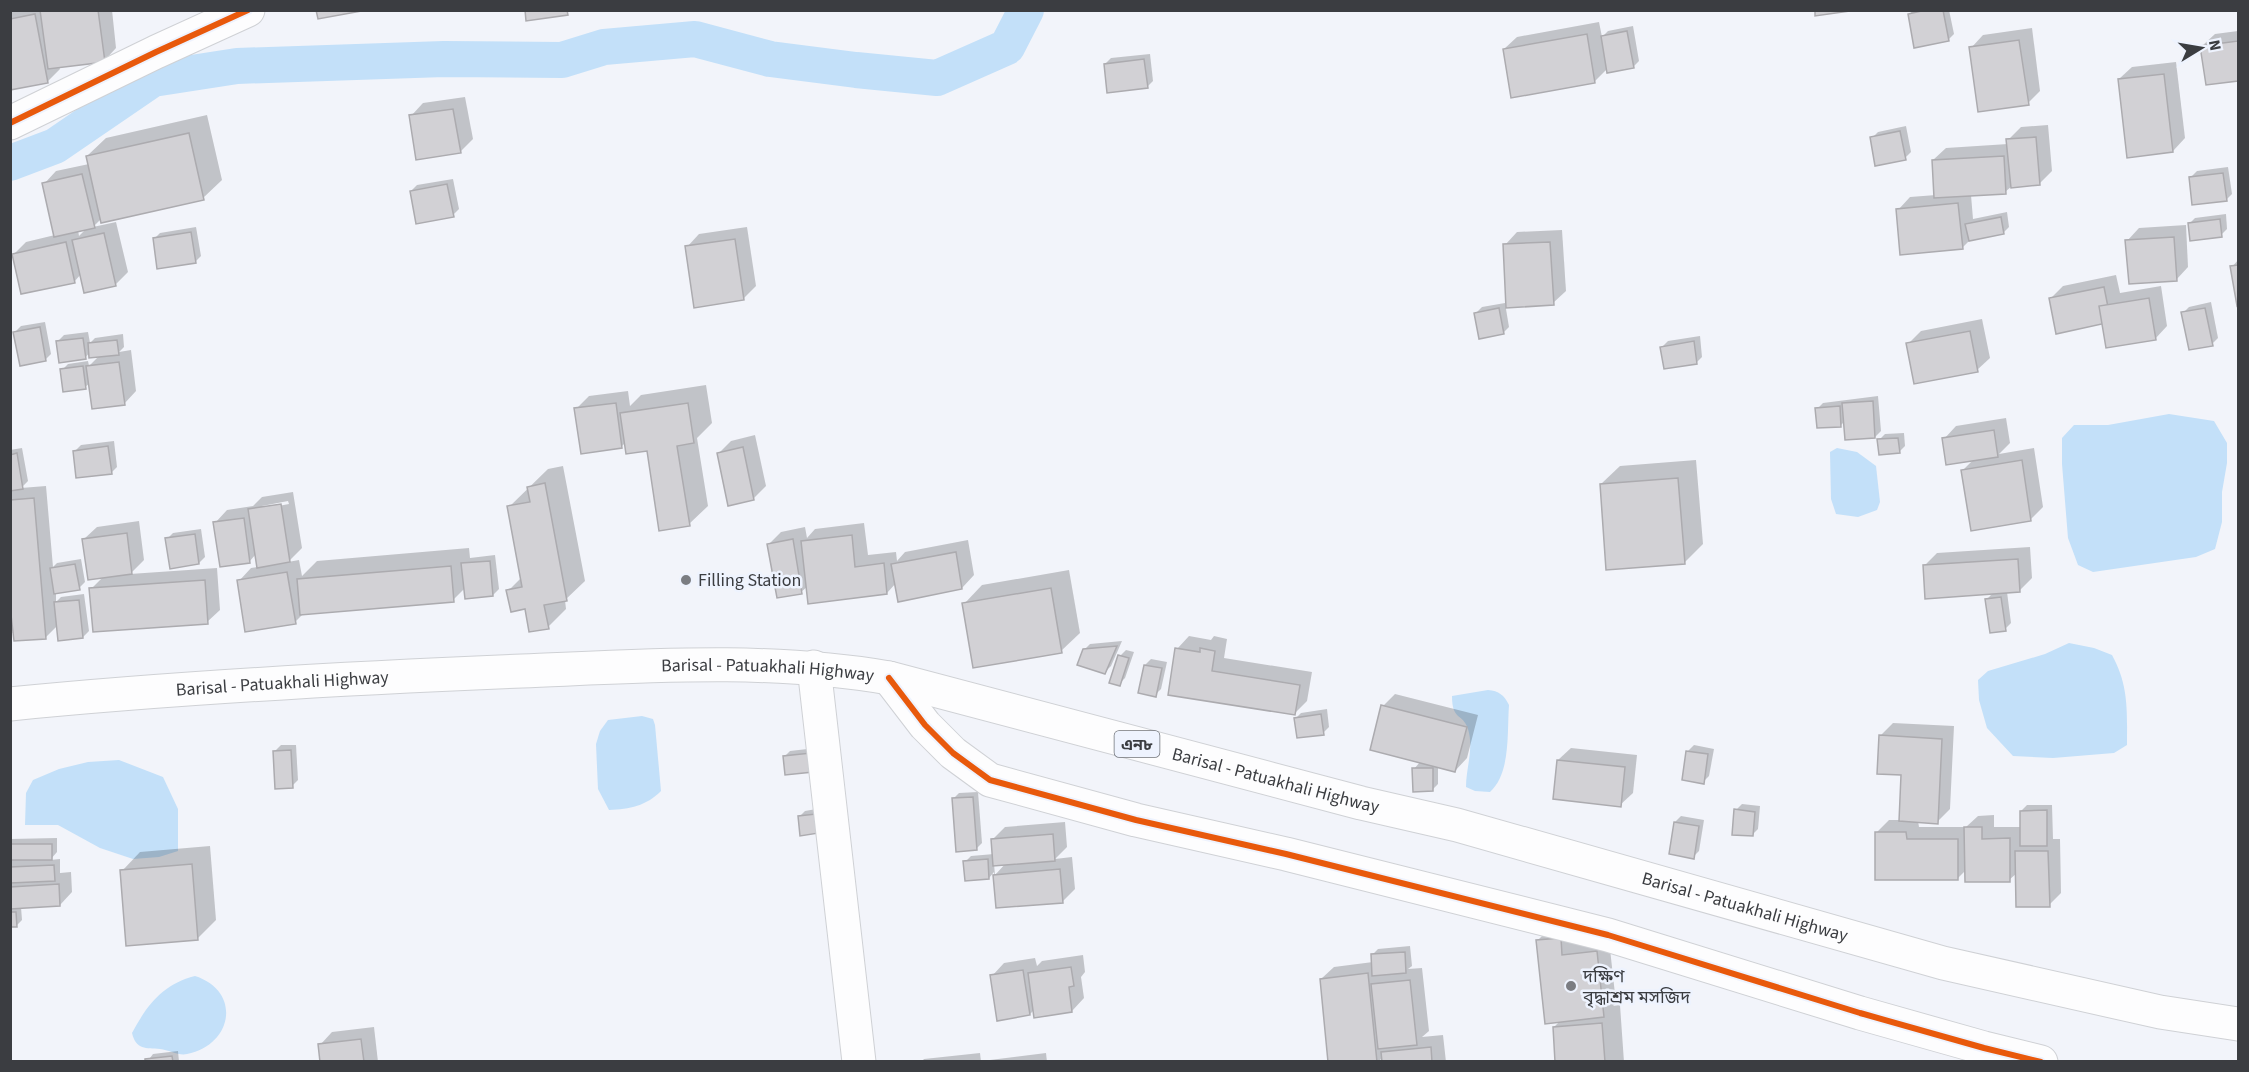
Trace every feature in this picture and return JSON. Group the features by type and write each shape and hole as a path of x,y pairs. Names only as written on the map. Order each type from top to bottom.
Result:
{"main road":[{"path":"10,123 248,10"},
{"name":"Barisal - Patuakhali Highway","path":"10,704 144,691 382,677 648,666 814,667 889,678 1361,803 1457,825 1943,963 2160,1012 2238,1023"},
{"path":"814,667 859,1062"},
{"path":"889,678 925,725 953,753 990,780 1136,820 1286,854 1608,935 1860,1013 2041,1062"}],"water":[{"path":"2169,414 2214,421 2227,443 2227,463 2222,492 2222,522 2215,549 2196,557 2093,572 2078,565 2068,538 2062,438 2074,425 2108,425"},
{"path":"1837,448 1857,452 1876,466 1880,502 1877,510 1858,517 1836,514 1831,499 1830,452"},
{"path":"2069,643 2094,648 2112,655 2122,677 2124,688 2127,710 2127,745 2114,753 2053,758 2013,756 1987,728 1979,700 1978,680 1988,671 2045,654"},
{"path":"1488,690 1501,694 1509,705 1505,763 1497,784 1490,792 1475,791 1466,787 1470,736 1466,724 1456,713 1452,704 1452,696"},
{"path":"642,716 653,719 655,725 661,791 650,800 637,806 609,810 598,789 596,744 600,731 608,720"},
{"path":"119,760 163,777 178,809 178,851 159,857 133,859 100,848 58,825 25,825 26,793 33,780 59,769 88,762"},
{"path":"195,976 210,983 220,993 225,1005 226,1017 222,1029 214,1040 202,1049 187,1054 146,1048 136,1043 132,1033 157,997 174,984"}],"building":[{"path":"40,10 98,10 105,62 48,69"},
{"path":"316,10 367,10 318,19"},
{"path":"525,10 567,10 568,15 526,21"},
{"path":"1815,10 1857,10 1815,16"},
{"path":"1926,10 1943,10 1949,41 1914,48 1908,14"},
{"path":"35,14 48,83 10,90 10,19"},
{"path":"1627,31 1634,68 1607,73 1601,36"},
{"path":"1587,34 1595,83 1511,98 1503,49"},
{"path":"2019,40 2029,105 1978,112 1969,47"},
{"path":"2238,41 2238,81 2206,85 2200,46"},
{"path":"1144,59 1148,88 1107,93 1104,64"},
{"path":"2164,74 2173,152 2127,158 2118,79"},
{"path":"453,109 461,153 416,160 409,115"},
{"path":"1900,131 1906,160 1875,166 1870,137"},
{"path":"189,133 204,200 101,223 86,156"},
{"path":"2036,137 2040,185 2011,188 2006,139"},
{"path":"2004,156 2006,194 1934,198 1932,160"},
{"path":"2223,173 2227,201 2192,205 2189,177"},
{"path":"82,174 95,228 54,237 42,183"},
{"path":"447,184 454,217 416,224 410,191"},
{"path":"1958,203 1963,249 1900,255 1896,209"},
{"path":"2001,217 2004,234 1969,241 1965,224"},
{"path":"2220,219 2222,237 2190,241 2188,223"},
{"path":"191,232 196,263 157,269 153,238"},
{"path":"104,233 116,286 84,293 72,240"},
{"path":"2174,237 2177,281 2129,284 2125,240"},
{"path":"735,239 744,300 694,308 685,246"},
{"path":"66,242 75,283 21,294 12,254"},
{"path":"1550,242 1554,305 1506,308 1503,244"},
{"path":"2238,265 2238,305 2237,306 2230,266"},
{"path":"2104,287 2111,322 2056,334 2049,298"},
{"path":"2149,298 2156,340 2106,348 2099,306"},
{"path":"1499,308 1504,334 1479,339 1474,313"},
{"path":"2205,308 2213,346 2189,350 2181,312"},
{"path":"40,327 46,361 20,366 13,332"},
{"path":"1970,331 1978,372 1914,384 1906,343"},
{"path":"83,338 86,359 59,363 56,341"},
{"path":"117,340 119,355 89,358 88,343"},
{"path":"1694,341 1697,364 1664,369 1660,347"},
{"path":"119,362 125,405 92,409 86,366"},
{"path":"83,366 86,389 63,392 60,369"},
{"path":"1873,401 1875,438 1845,440 1842,403"},
{"path":"616,403 622,448 581,454 574,408"},
{"path":"688,403 694,443 677,446 690,526 659,531 647,451 626,454 620,413"},
{"path":"1840,406 1841,427 1817,428 1815,408"},
{"path":"1994,430 1998,457 1946,465 1942,438"},
{"path":"1898,438 1900,453 1879,455 1877,439"},
{"path":"108,446 112,474 76,478 73,451"},
{"path":"743,447 754,500 728,506 717,453"},
{"path":"17,453 23,489 10,491 10,455"},
{"path":"2022,460 2031,521 1971,531 1961,470"},
{"path":"1678,478 1685,564 1606,570 1600,484"},
{"path":"545,483 567,601 544,605 549,629 529,632 525,609 511,612 506,590 522,587 507,506 530,502 527,487"},
{"path":"34,498 46,639 14,641 10,606 10,500"},
{"path":"281,504 290,562 257,568 248,509"},
{"path":"244,518 250,563 220,567 213,522"},
{"path":"127,533 132,574 88,580 82,539"},
{"path":"195,534 199,564 170,569 165,538"},
{"path":"852,535 855,567 884,563 887,594 808,604 801,541"},
{"path":"793,539 802,594 777,598 767,544"},
{"path":"956,552 962,589 898,602 891,564"},
{"path":"2018,559 2020,592 1925,599 1923,565"},
{"path":"490,561 493,596 465,599 461,563"},
{"path":"75,564 80,590 54,594 50,568"},
{"path":"451,566 454,602 300,615 297,579"},
{"path":"287,572 296,624 245,632 237,580"},
{"path":"205,580 208,624 93,632 89,588"},
{"path":"1051,588 1062,653 973,668 962,603"},
{"path":"2001,597 2006,631 1990,633 1985,599"},
{"path":"79,600 83,638 58,641 54,602"},
{"path":"1117,646 1105,674 1077,665 1083,649"},
{"path":"1175,648 1200,652 1200,648 1215,651 1212,671 1300,685 1295,715 1168,695"},
{"path":"1118,655 1129,658 1120,686 1109,683"},
{"path":"1144,665 1162,668 1156,697 1138,693"},
{"path":"1381,705 1467,727 1455,772 1370,750"},
{"path":"1321,714 1324,735 1297,738 1294,718"},
{"path":"1879,735 1942,739 1938,824 1899,821 1901,775 1877,774"},
{"path":"291,750 293,788 275,789 273,751"},
{"path":"1686,751 1708,754 1704,784 1682,780"},
{"path":"811,753 813,772 785,775 783,756"},
{"path":"1557,760 1625,767 1621,807 1553,799"},
{"path":"1412,768 1433,768 1433,791 1413,792"},
{"path":"973,797 977,850 956,852 952,798"},
{"path":"1734,809 1755,812 1753,836 1732,835"},
{"path":"2047,810 2047,846 2020,846 2020,811"},
{"path":"816,814 819,833 800,836 798,816"},
{"path":"1674,822 1699,826 1694,859 1669,854"},
{"path":"1964,827 1982,827 1982,839 2010,838 2010,882 1965,882"},
{"path":"1875,832 1906,832 1907,839 1958,839 1958,880 1875,880"},
{"path":"1053,834 1055,861 993,866 991,839"},
{"path":"10,844 52,844 52,860 10,860"},
{"path":"2015,851 2048,851 2050,907 2016,907"},
{"path":"988,859 989,879 965,881 963,861"},
{"path":"192,864 198,940 126,946 120,870"},
{"path":"54,865 55,881 10,883 10,867"},
{"path":"1060,869 1063,903 996,908 993,875"},
{"path":"59,884 60,906 10,909 10,887"},
{"path":"10,912 16,912 17,927 10,927"},
{"name":"দক্ষিণ বৃদ্ধাশ্রম মসজিদ","path":"1561,938 1562,955 1597,951 1604,1017 1545,1024 1536,940"},
{"path":"1405,952 1406,973 1372,976 1371,954"},
{"path":"1071,967 1074,986 1069,987 1072,1012 1034,1018 1028,973"},
{"path":"1023,970 1030,1015 997,1021 990,975"},
{"path":"1368,973 1377,1062 1328,1062 1320,979"},
{"path":"1410,980 1417,1045 1378,1049 1371,984"},
{"path":"1602,1023 1605,1062 1555,1062 1553,1027"},
{"path":"361,1039 364,1062 320,1062 318,1044"},
{"path":"1431,1047 1432,1062 1382,1062 1381,1052"},
{"path":"172,1056 173,1062 145,1062 145,1059"}],"waterway":[{"path":"10,163 55,146 153,79 237,66 444,59 562,60 604,47 695,39 770,59 937,78 1007,47 1026,10"}],"cycle path":[{"path":"10,123 248,10"},
{"path":"889,678 925,725 953,753 990,780 1136,820 1286,854 1608,935 1860,1013 2041,1062"}],"place":[{"name":"Filling Station","path":"686,580"},
{"name":"দক্ষিণ বৃদ্ধাশ্রম মসজিদ","path":"1571,986"}]}
